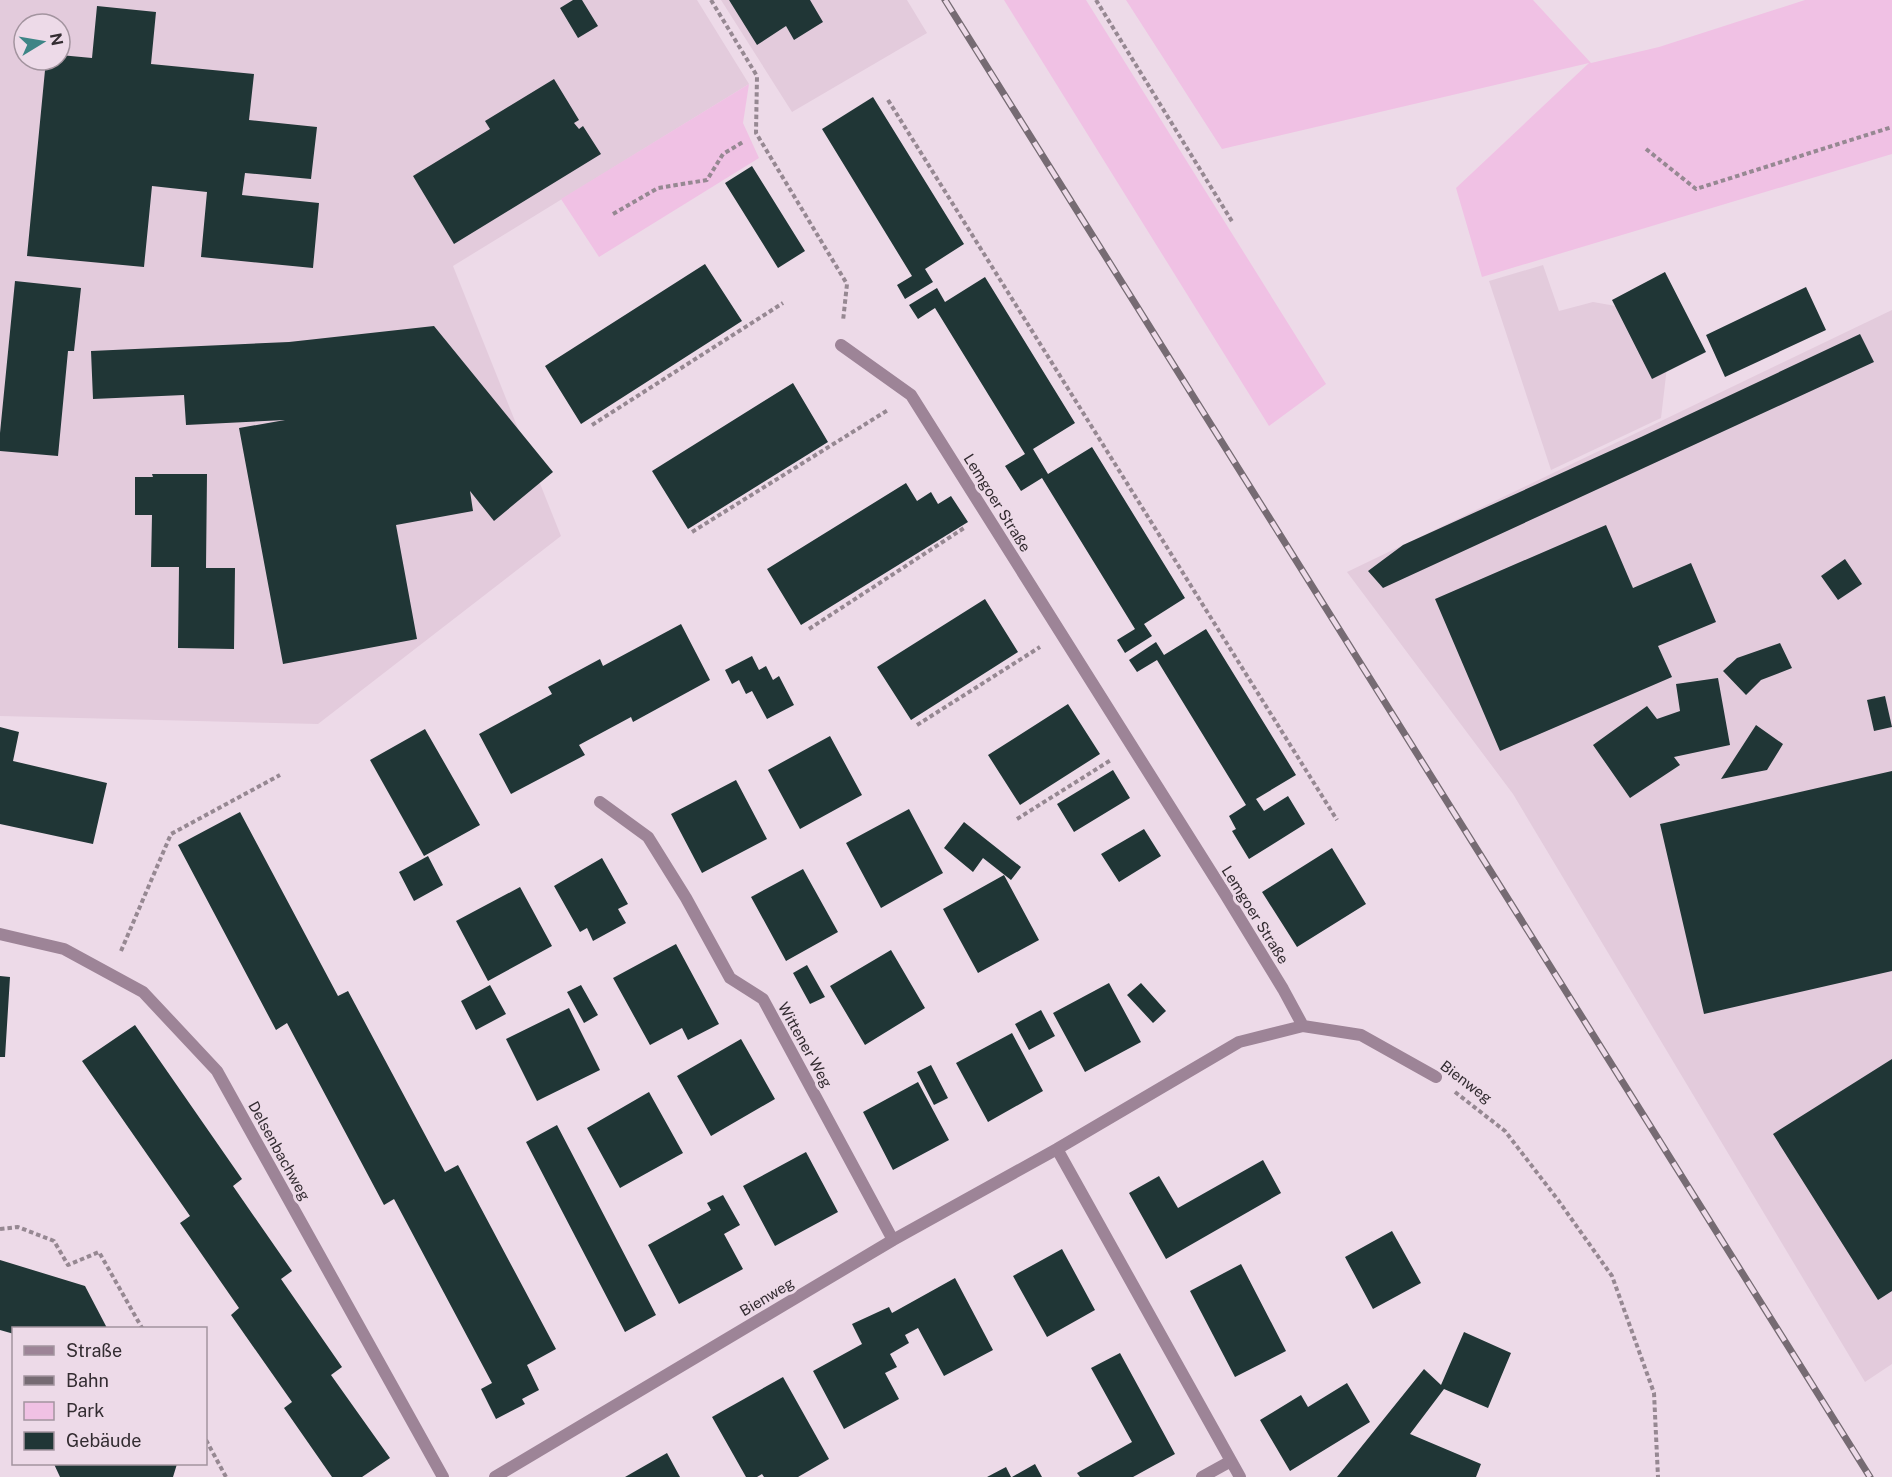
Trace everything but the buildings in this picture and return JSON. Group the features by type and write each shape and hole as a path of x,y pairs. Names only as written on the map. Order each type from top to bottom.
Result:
{"street":[{"name":"Lemgoer Straße","path":"841,345 911,395 1304,1026"},
{"name":"Wittener Weg","path":"600,802 648,837 686,898 730,978 763,999 892,1240"},
{"name":"Delsenbachweg","path":"0,934 64,949 143,992 217,1071 442,1477"},
{"name":"Bienweg","path":"495,1477 892,1240 1057,1149 1239,1042 1304,1026 1360,1035 1437,1077"},
{"path":"1057,1149 1240,1477"},
{"path":"1202,1477 1230,1461"}],"path":[{"path":"711,0 757,76 756,133 848,284 841,345"},
{"path":"1096,0 1233,224"},
{"path":"888,100 1337,820"},
{"path":"1646,149 1696,189 1892,127"},
{"path":"614,214 658,188 707,180 723,154 743,142"},
{"path":"592,425 783,303"},
{"path":"692,532 911,395"},
{"path":"809,629 986,514"},
{"path":"917,725 1061,634"},
{"path":"1017,819 1132,747"},
{"path":"111,974 171,834 280,775"},
{"name":"Bienweg","path":"1437,1077 1505,1131 1612,1276 1654,1393 1658,1477"},
{"path":"0,1229 18,1227 54,1241 68,1265 99,1252 141,1327"},
{"path":"207,1442 226,1477"}],"shaded area":[{"path":"0,0 697,0 749,84 453,266 561,536 318,724 0,716"},
{"path":"721,0 907,0 927,33 792,112"},
{"path":"1543,265 1559,311 1593,302 1673,316 1661,418 1551,470 1489,281"},
{"path":"1892,310 1892,1364 1865,1382 1513,794 1347,572"}],"green space":[{"path":"1004,0 1086,0 1326,384 1269,426"},
{"path":"1126,0 1533,0 1591,63 1659,47 1805,0 1892,0 1892,154 1482,277 1456,188 1589,63 1222,149"},
{"path":"749,84 743,123 759,158 599,257 561,199"}],"railway":[{"path":"945,0 1870,1477"}]}
